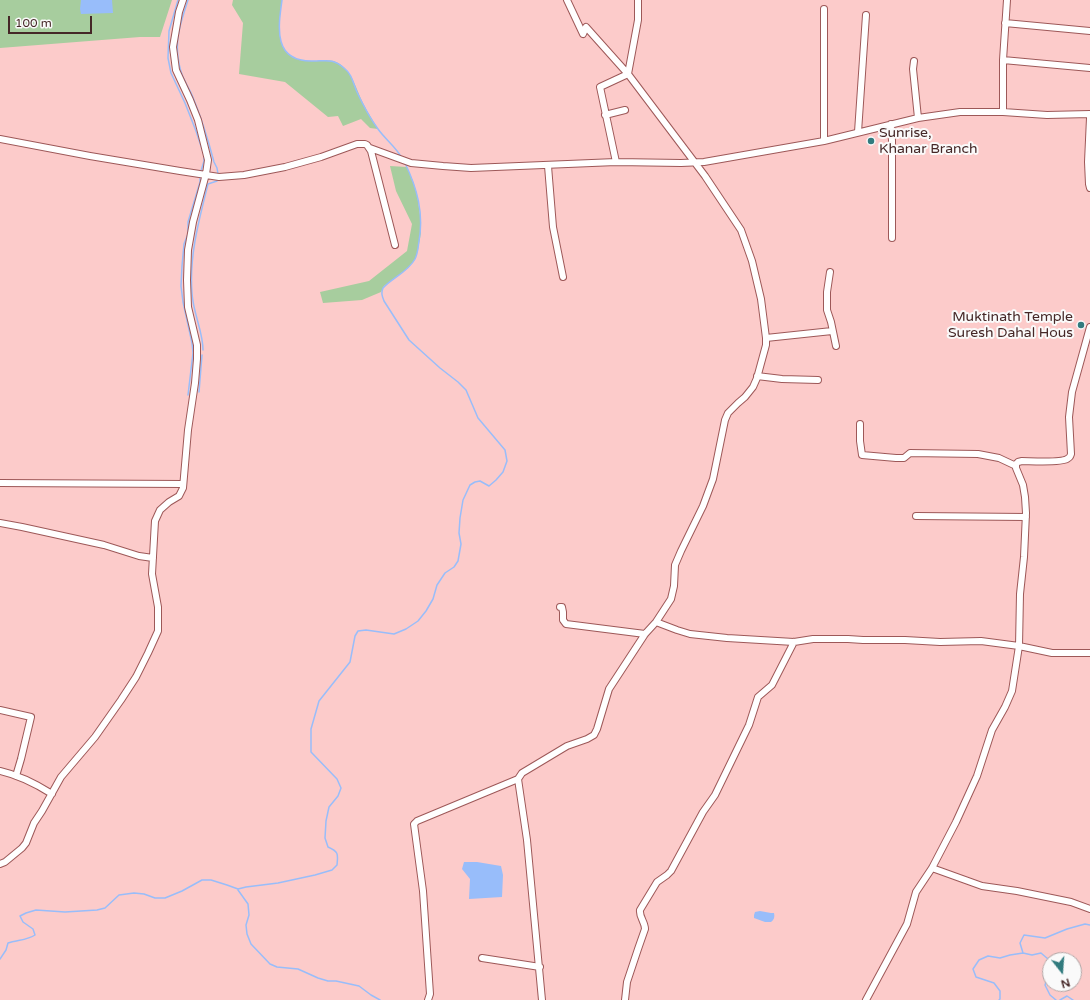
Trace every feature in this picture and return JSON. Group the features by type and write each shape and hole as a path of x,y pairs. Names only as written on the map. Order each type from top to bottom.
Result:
{"street":[{"path":"0,864 5,862 26,843 34,824 61,777 95,737 129,689 158,631 158,607 152,574 155,521 160,510 179,496 184,484 188,430 197,360 197,345 188,307 188,250 208,160 198,120 176,70 173,47 174,36 179,12 184,0"},
{"path":"428,1000 430,994 423,891 414,824 417,821 518,779 522,773 567,746 594,735 609,689 645,634 656,622 671,599 674,586 675,565 703,506 713,479 725,420 728,413 753,387 766,345 761,298 752,261 741,230 695,162 628,74 586,27 583,34 567,0"},
{"path":"628,74 638,20 638,0"},
{"path":"1003,112 1003,60 1007,0"},
{"path":"824,9 824,141"},
{"path":"858,132 866,15"},
{"path":"1005,23 1090,31"},
{"path":"914,60 913,69 918,118"},
{"path":"1003,60 1090,68"},
{"path":"616,162 600,87 628,74"},
{"path":"605,115 625,110"},
{"path":"0,139 105,159 219,177 244,175 285,167 357,144 365,144 370,148 411,163 471,168 616,162 681,163 704,162 824,141 918,118 960,112 1003,112 1047,115 1090,114"},
{"path":"1090,118 1088,162 1090,188"},
{"path":"891,124 892,238"},
{"path":"370,148 395,245"},
{"path":"548,166 554,227 563,277"},
{"path":"830,272 827,292 827,310 836,346"},
{"path":"1016,466 1017,462 1022,461 1062,461 1070,457 1070,417 1072,392 1090,327"},
{"path":"766,338 832,331"},
{"path":"757,376 782,379 818,380"},
{"path":"860,424 862,455 904,458 910,453 978,454 999,458 1016,466 1023,485 1026,517 1020,594 1019,646 1012,691 992,730 977,776 959,816 932,868 916,892 907,924 866,1000"},
{"path":"0,482 68,484 184,484"},
{"path":"916,516 1026,517"},
{"path":"0,523 104,545 139,556 153,558"},
{"path":"560,607 562,607 563,620 566,624 645,634"},
{"path":"656,622 690,634 727,638 794,642 813,639 940,642 981,641 1019,646 1052,653 1090,653"},
{"path":"625,1000 627,982 646,929 640,914 640,910 657,882 671,871 700,817 715,795 749,725 758,697 772,685 794,642"},
{"path":"0,710 31,717 16,776"},
{"path":"0,771 8,772 52,794"},
{"path":"518,779 527,840 542,1000"},
{"path":"932,868 982,886 1070,902 1090,909"},
{"path":"482,958 540,967"}],"green space":[{"path":"0,0 172,0 160,37 140,37 0,48"},
{"path":"233,0 282,0 280,32 281,41 285,50 291,56 300,60 326,60 340,64 348,72 354,82 378,129 370,128 361,119 343,126 338,116 328,117 285,82 239,74 243,23 232,5"},
{"path":"390,166 407,167 417,194 421,233 415,259 408,268 384,286 381,292 362,300 323,303 320,292 369,281 407,251 412,224 396,191"}],"water":[{"path":"81,0 112,0 113,13 81,14"},
{"path":"464,862 477,862 501,866 503,875 502,897 469,899 470,879 462,869"},
{"path":"760,911 774,913 773,920 771,922 765,922 754,918 755,912"}],"waterway":[{"path":"178,0 169,31 168,58 171,73 185,103 204,155 201,171"},
{"path":"188,0 178,35 177,50 179,63 182,75 192,95 207,136 218,174"},
{"path":"282,0 280,32 281,41 285,50 291,56 300,60 333,61 347,70 351,76 359,97 372,120 402,158"},
{"path":"0,959 6,950 8,943 26,939 35,935 33,929 23,922 20,916 36,910 65,912 97,910 105,908 119,895 134,893 144,894 155,898 165,898 202,880 211,880 238,889 278,883 315,875 332,870 337,865 337,854 334,850 328,847 325,838 329,807 338,796 341,788 337,779 311,752 311,729 319,701 350,662 355,636 358,631 366,630 394,634 406,629 418,621 426,611 433,599 437,585 445,573 454,567 458,561 461,544 459,533 460,518 463,500 470,485 480,481 489,486 503,472 507,461 505,450 478,418 466,390 409,340 384,301 382,293 383,288 412,264 418,250 421,221 420,211 416,191 405,163"},
{"path":"188,395 193,353 183,302 181,286 182,266 184,244 188,234 188,222 200,182 200,175"},
{"path":"203,350 203,343 194,308 192,293 191,279 193,252 208,184 217,181 218,179"},
{"path":"199,392 202,355"},
{"path":"238,890 248,904 249,915 246,925 247,934 251,944 270,964 277,967 298,969 328,981 336,981 359,986 380,1000"},
{"path":"1042,954 1032,955 1023,953 1020,943 1024,935 1045,938 1067,929 1085,924 1090,925"},
{"path":"999,1000 1000,991 994,983 976,977 973,969 979,960 988,956 1000,958 1023,953"},
{"path":"1048,992 1056,1000"},
{"path":"1060,1000 1067,996 1073,1000"}],"place":[{"name":"Sunrise, Khanar Branch","path":"871,141"},
{"name":"Muktinath Temple Suresh Dahal Hous","path":"1081,325"}]}
